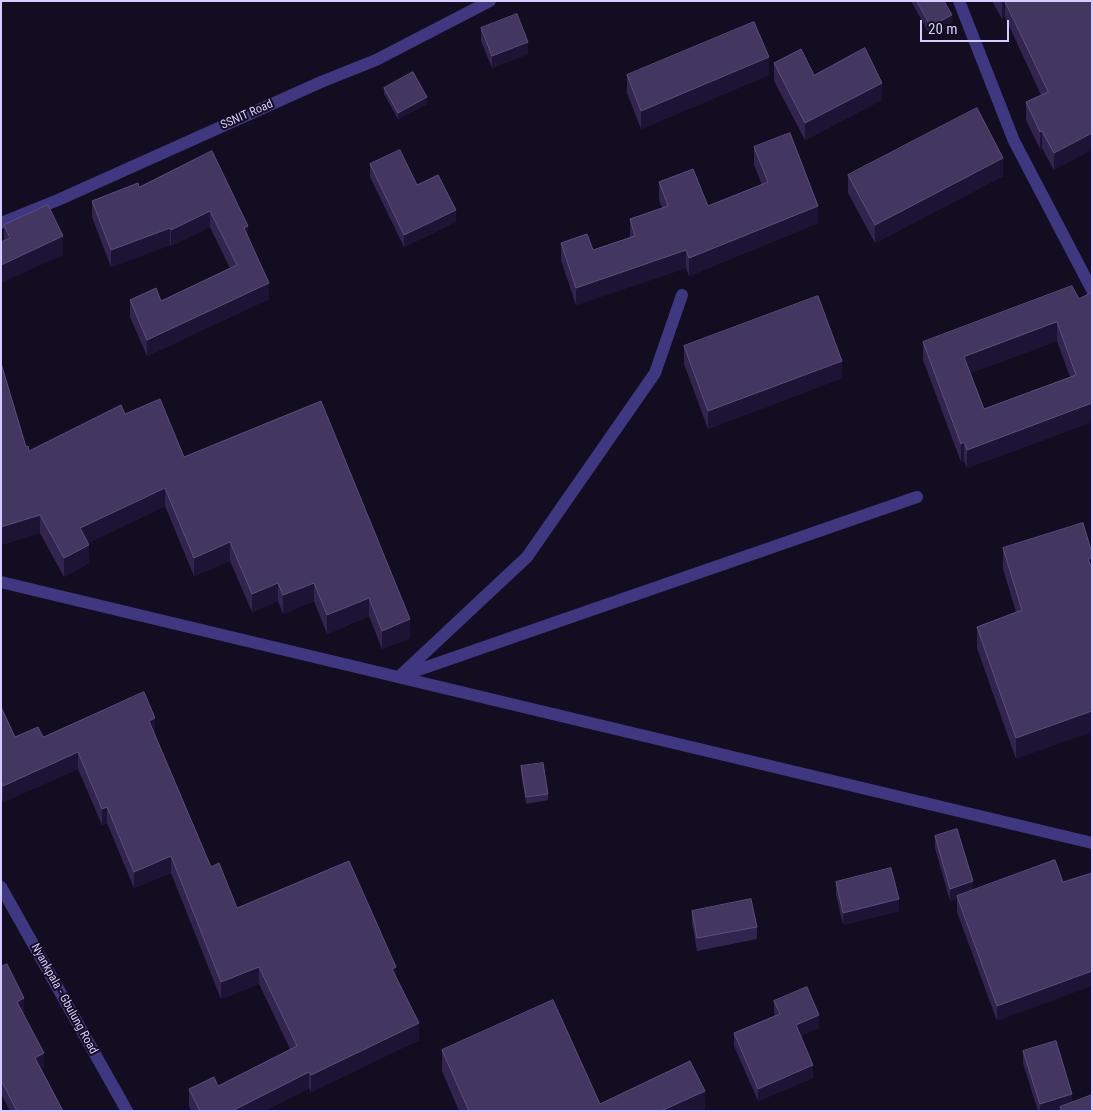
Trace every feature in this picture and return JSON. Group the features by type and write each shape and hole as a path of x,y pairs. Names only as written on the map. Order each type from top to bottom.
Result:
{"street":[{"name":"SSNIT Road","path":"1,223 58,200 321,82 376,60 490,1"},
{"path":"959,1 1014,141 1092,290"},
{"path":"398,677 527,557 655,373 682,295"},
{"path":"398,677 917,497"},
{"path":"1,582 1092,842"},
{"name":"Nyankpala - Gbulung Road","path":"1,887 127,1111"}],"building":[{"path":"917,1 944,1 952,15 931,26"},
{"path":"1005,1 1092,1 1092,133 1054,153 1042,131 1040,132 1026,102 1048,92"},
{"path":"517,14 528,42 492,56 481,28"},
{"path":"754,22 769,57 641,111 627,75"},
{"path":"865,48 882,83 805,123 774,63 801,49 814,75"},
{"path":"413,72 427,97 398,113 384,88"},
{"path":"977,108 1003,158 875,225 848,175"},
{"path":"790,133 818,206 689,258 686,250 576,288 561,243 587,234 593,250 635,236 630,219 668,206 659,182 693,169 708,206 768,182 754,147"},
{"path":"400,150 417,185 438,175 456,210 404,235 370,164"},
{"path":"212,151 248,226 244,228 269,283 147,340 130,300 156,288 161,301 237,265 210,211 171,230 170,228 111,250 92,201 138,183 139,187"},
{"path":"48,205 63,236 1,265 1,242 10,238 4,225"},
{"path":"1072,286 1079,299 1092,292 1092,403 967,450 964,442 961,444 923,342","holes":["1057,322 1076,375 984,409 964,357"]},
{"path":"818,296 842,361 708,411 684,346"},
{"path":"1,363 26,447 28,446 29,451 121,405 125,414 160,399 184,457 321,401 410,619 382,631 369,598 327,615 314,583 283,595 278,583 252,594 230,542 194,558 165,488 80,528 89,545 64,558 40,515 1,527"},
{"path":"1083,523 1092,553 1092,558 1088,559 1092,569 1092,711 1016,738 977,627 1022,610 1003,548"},
{"path":"144,692 155,718 149,721 211,867 219,863 237,908 349,861 396,967 392,969 419,1023 311,1075 309,1072 232,1111 200,1111 189,1089 214,1077 218,1086 297,1046 259,967 221,982 171,856 134,872 107,807 102,809 78,752 3,786 1,781 1,707 15,737 38,727 43,737"},
{"path":"543,763 548,794 526,797 521,766"},
{"path":"957,829 973,881 950,889 935,836"},
{"path":"1055,860 1063,882 1092,873 1092,971 997,1006 957,896"},
{"path":"891,868 899,899 843,913 836,882"},
{"path":"751,899 757,927 697,938 692,911"},
{"path":"7,964 24,998 17,1002 44,1053 35,1058 63,1111 17,1111 1,1080 1,967"},
{"path":"807,987 819,1015 796,1025 813,1065 758,1089 734,1033 780,1014 774,1001"},
{"path":"553,1000 600,1104 690,1061 705,1091 661,1111 469,1111 442,1050"},
{"path":"1056,1041 1072,1094 1040,1104 1023,1051"},
{"path":"1092,1095 1092,1111 1062,1111 1060,1107"}]}
